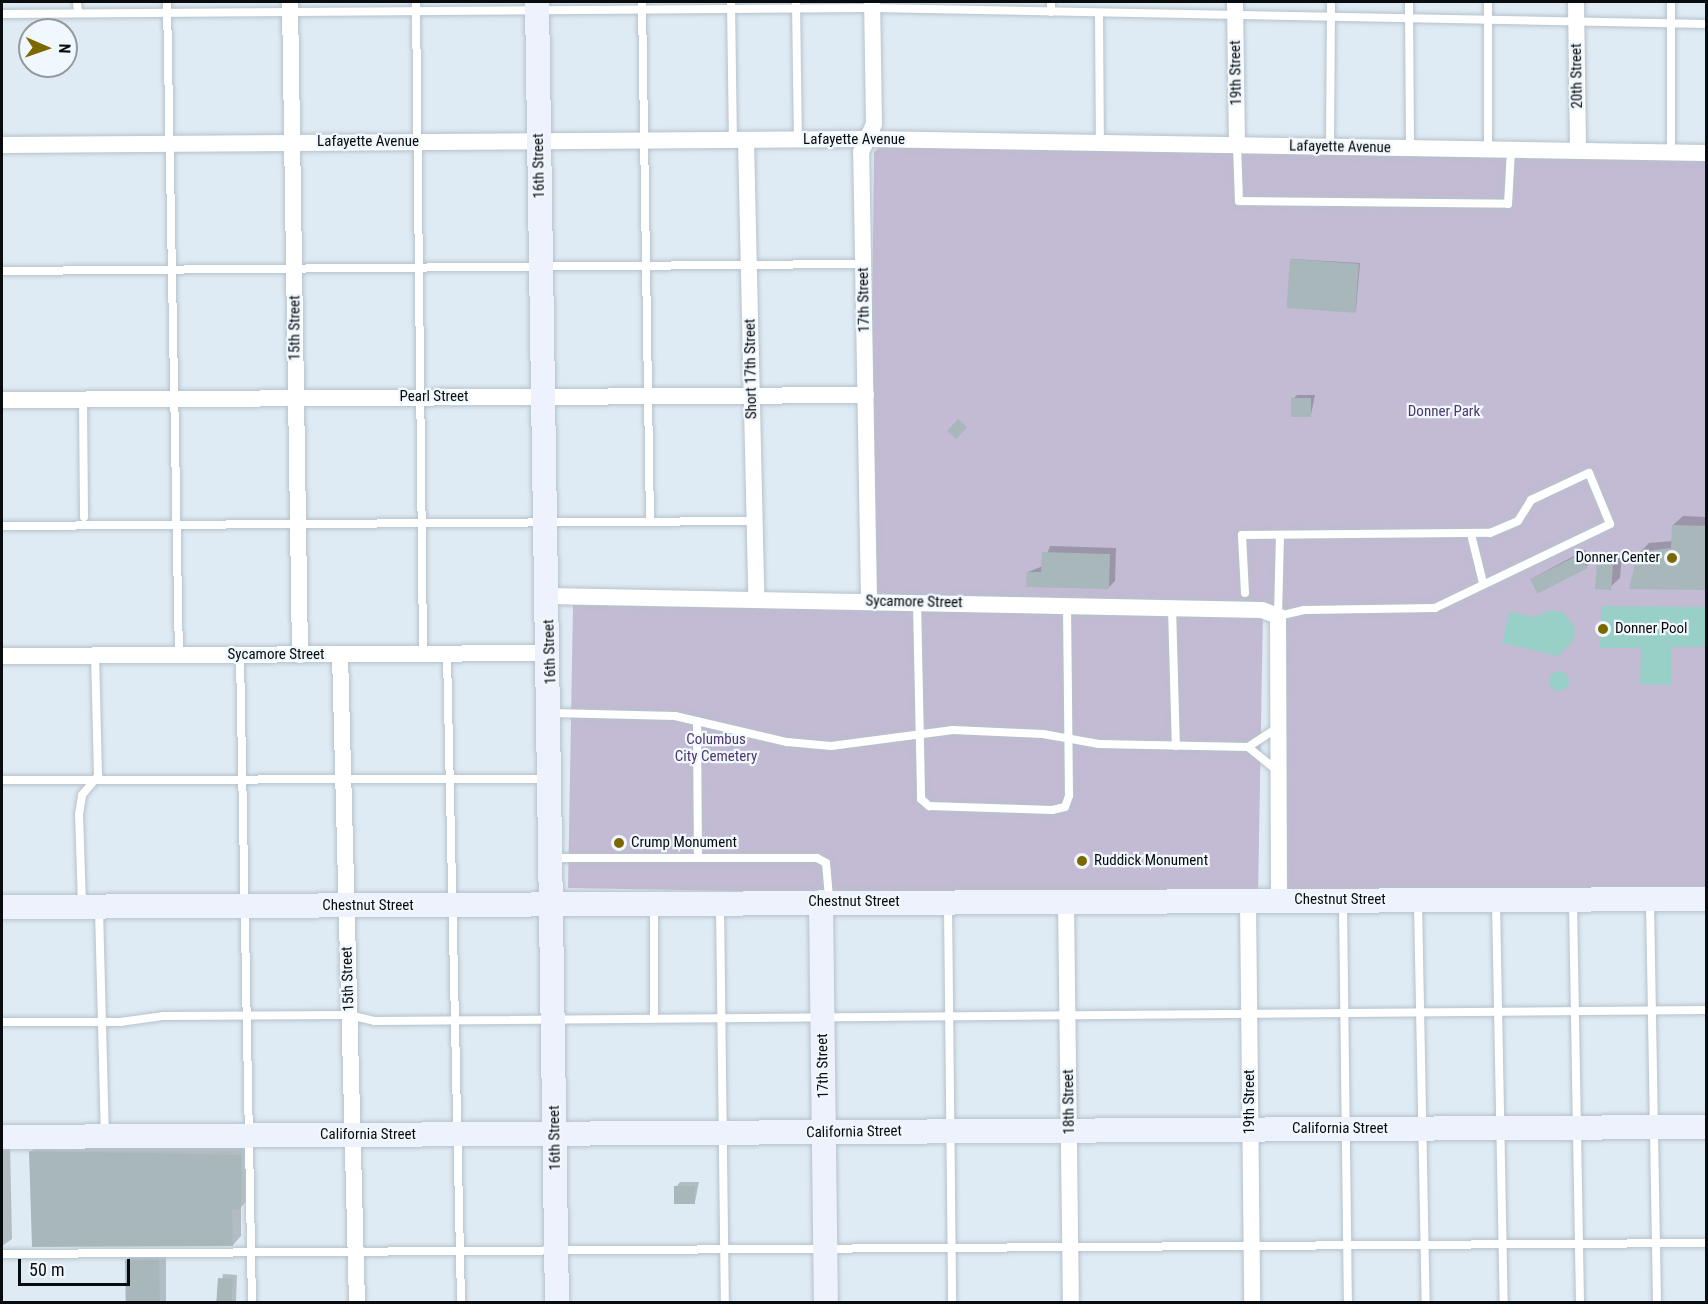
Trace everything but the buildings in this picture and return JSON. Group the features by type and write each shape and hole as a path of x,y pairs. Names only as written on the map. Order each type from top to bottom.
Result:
{"street":[{"name":"20th Street","path":"1576,2 1578,151"},
{"name":"17th Street","path":"869,601 861,152 874,124 872,5"},
{"name":"16th Street","path":"537,6 543,397 552,713 558,1302"},
{"name":"15th Street","path":"290,7 294,142 295,398 300,655"},
{"name":"19th Street","path":"1235,9 1237,145"},
{"name":"Lafayette Avenue","path":"2,145 867,139 1707,153"},
{"name":"Short 17th Street","path":"740,141 749,264 756,598"},
{"name":"Pearl Street","path":"2,400 866,395"},
{"name":"Sycamore Street","path":"548,596 1172,606 1262,610 1278,616"},
{"path":"1278,616 1279,900"},
{"name":"15th Street","path":"340,654 357,1302"},
{"name":"Sycamore Street","path":"2,656 551,654"},
{"name":"Chestnut Street","path":"2,907 1707,899"},
{"name":"19th Street","path":"1248,901 1251,1302"},
{"name":"17th Street","path":"825,902 823,1017 826,1302"},
{"name":"18th Street","path":"1066,902 1071,1302"},
{"name":"California Street","path":"2,1137 1707,1127"}],"lane":[{"path":"77,2 78,13"},
{"path":"167,2 179,656"},
{"path":"1051,2 1051,12"},
{"path":"1330,147 1331,2"},
{"path":"1409,2 1410,148"},
{"path":"1488,2 1488,149"},
{"path":"1671,2 1671,152"},
{"path":"732,5 740,141"},
{"path":"796,5 798,140"},
{"path":"2,14 168,12 290,7 872,5 1099,13 1235,9 1331,17 1707,24"},
{"path":"416,6 423,654"},
{"path":"642,6 642,141 650,522"},
{"path":"1099,13 1100,143"},
{"path":"1237,145 1239,201 1508,204 1511,150"},
{"path":"2,271 863,264"},
{"path":"83,399 84,517"},
{"path":"1245,593 1242,535 1471,534 1518,521 1531,500 1589,473 1610,524 1435,608 1304,610 1278,616 1280,535"},
{"path":"2,526 754,521"},
{"path":"1471,534 1483,583"},
{"path":"917,602 921,799 929,806 1065,807 1070,740 1067,604"},
{"path":"1172,606 1176,746"},
{"path":"447,654 461,1302"},
{"path":"240,655 244,751 239,780 245,906 252,1302"},
{"path":"95,656 98,776 89,782 79,815 100,1022 105,1136"},
{"path":"552,713 697,721 831,746 866,745 918,731 1043,734 1070,740 1176,746 1248,747 1277,728"},
{"path":"697,721 698,858"},
{"path":"1248,747 1278,771"},
{"path":"2,780 89,782 552,779"},
{"path":"553,858 817,858 826,863 825,902"},
{"path":"1496,899 1504,1302"},
{"path":"1573,899 1580,1302"},
{"path":"1650,899 1657,1302"},
{"path":"1343,900 1344,1129 1348,1302"},
{"path":"1418,900 1426,1302"},
{"path":"948,902 952,1302"},
{"path":"720,903 725,1302"},
{"path":"654,904 654,1017"},
{"path":"2,1022 100,1022 246,1016 349,1015 374,1021 554,1017 823,1017 949,1014 1068,1016 1707,1010"},
{"path":"2,1254 356,1252 459,1249 826,1251 951,1250 1070,1245 1251,1247 1707,1243"}],"green space":[{"name":"Donner Park","path":"889,139 1706,153 1706,899 1279,900 1277,616 869,601 874,152"},
{"name":"Columbus City Cemetery","path":"573,605 1263,617 1258,900 568,888"}],"shaded area":[{"path":"1601,606 1706,607 1706,647 1671,647 1671,685 1640,684 1641,648 1600,648"},
{"path":"1551,610 1563,612 1575,628 1574,640 1558,656 1502,643 1509,612 1534,617"},
{"path":"1559,671 1566,674 1569,681 1566,688 1559,691 1552,688 1549,681 1552,674"}],"place":[{"name":"Donner Center","path":"1672,558"},
{"name":"Donner Pool","path":"1603,629"},
{"name":"Crump Monument","path":"619,843"},
{"name":"Ruddick Monument","path":"1082,861"}]}
